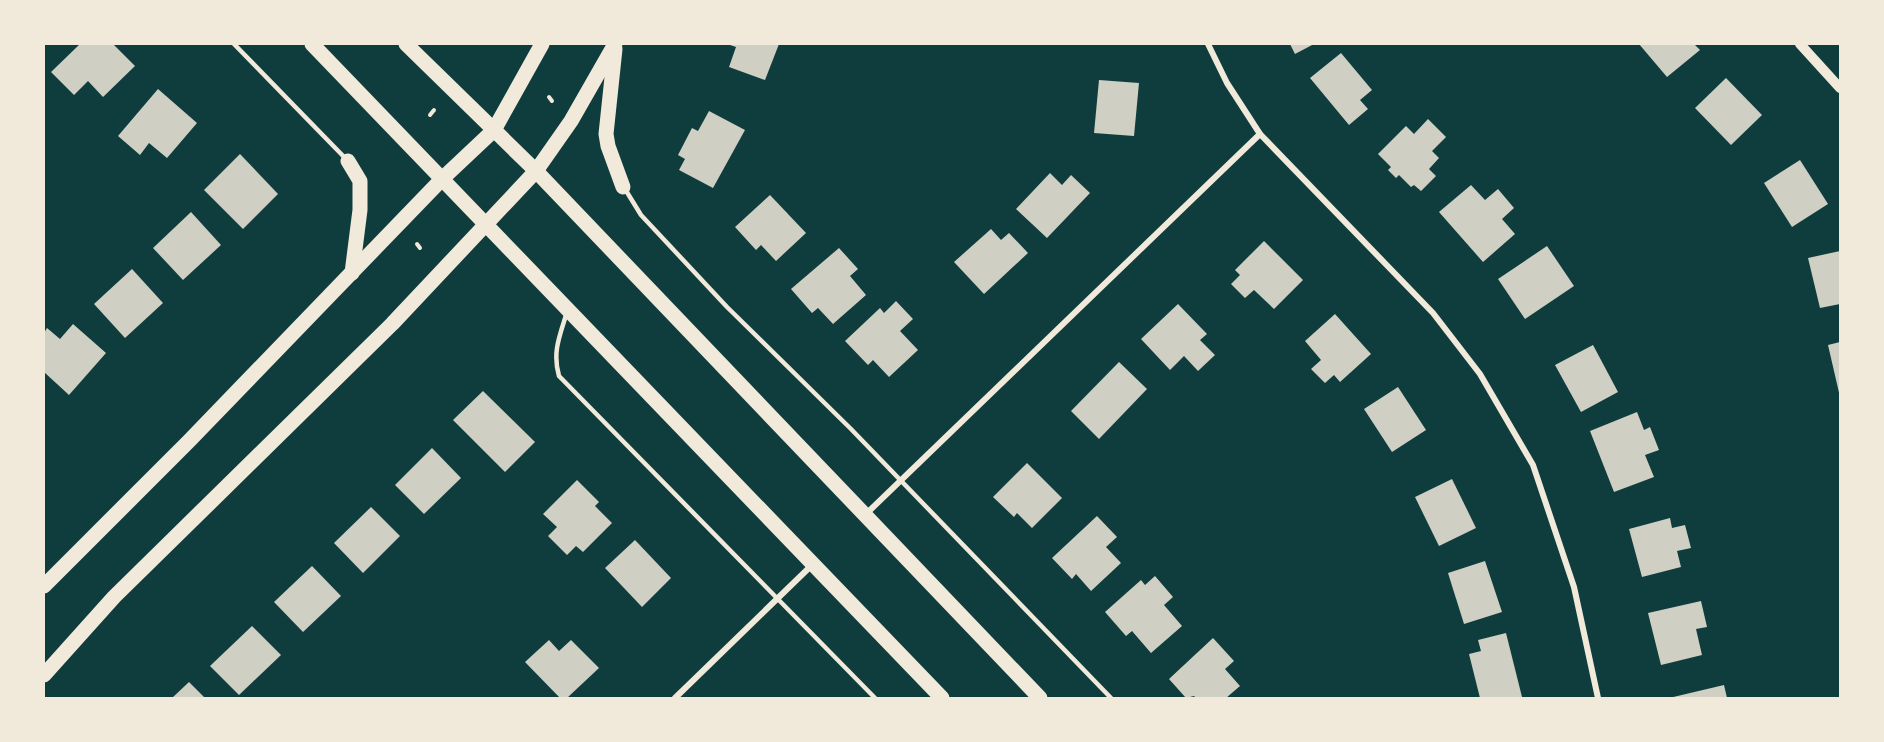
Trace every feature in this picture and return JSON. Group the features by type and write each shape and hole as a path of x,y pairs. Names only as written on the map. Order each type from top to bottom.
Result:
{"main road":[{"path":"312,44 486,222 942,699"},
{"path":"406,44 536,171 1040,699"},
{"path":"44,586 189,441 443,178 494,130 542,44"},
{"path":"44,675 114,597 392,324 536,171 571,121 615,44"},
{"path":"615,44 606,134 623,187"},
{"path":"348,161 360,181 360,210 352,273"}],"street":[{"path":"1208,44 1227,83 1260,134 1433,313 1480,374 1533,465 1574,587 1598,699"},
{"path":"1800,44 1840,88"},
{"path":"864,516 1260,134"},
{"path":"675,699 813,565"}],"lane":[{"path":"234,44 348,161"},
{"path":"623,187 641,215 719,298 851,429 1111,699"},
{"path":"568,310 555,351 558,376 875,699"}],"path":[{"path":"430,115 434,110"}],"building":[{"path":"80,44 113,44 135,66 103,97 88,81 74,95 51,72"},
{"path":"727,44 779,44 765,80 729,67 736,47"},
{"path":"1290,44 1314,44 1295,54"},
{"path":"1639,44 1694,44 1700,50 1667,77"},
{"path":"1341,53 1372,90 1360,100 1368,109 1349,125 1310,78"},
{"path":"1726,78 1762,115 1731,145 1695,108"},
{"path":"1099,80 1139,83 1134,136 1094,133"},
{"path":"158,89 197,123 167,158 149,143 140,155 118,136"},
{"path":"709,111 745,130 713,188 679,170 685,159 678,155 692,128 698,131"},
{"path":"1428,119 1446,137 1432,151 1439,158 1429,169 1436,176 1421,191 1414,185 1411,187 1399,175 1396,178 1388,170 1391,167 1378,154 1406,126 1414,134"},
{"path":"240,154 278,194 243,229 204,190"},
{"path":"1800,160 1828,204 1792,227 1764,183"},
{"path":"1050,173 1062,185 1071,175 1090,193 1047,238 1016,209"},
{"path":"1471,185 1485,200 1498,189 1514,208 1502,219 1515,234 1483,262 1439,212"},
{"path":"770,195 806,233 776,261 761,245 756,250 735,227"},
{"path":"191,212 221,245 183,280 153,248"},
{"path":"991,229 1001,240 1009,233 1028,253 984,294 954,262"},
{"path":"1264,241 1303,280 1274,309 1254,290 1245,298 1231,284 1240,275 1235,270"},
{"path":"1547,246 1574,286 1525,319 1498,279"},
{"path":"839,248 858,269 850,276 866,295 833,324 818,308 812,313 791,289"},
{"path":"1840,251 1840,304 1820,308 1808,258"},
{"path":"132,269 163,303 125,338 94,304"},
{"path":"896,301 913,319 900,331 918,350 889,377 873,360 868,365 845,341 880,308 884,313"},
{"path":"1178,304 1207,334 1200,340 1215,355 1198,371 1184,356 1170,370 1141,339"},
{"path":"1335,314 1371,354 1340,382 1334,375 1325,383 1311,369 1321,360 1305,341"},
{"path":"73,324 106,353 69,395 44,372 44,333 47,328 60,339"},
{"path":"1840,342 1840,397 1828,345"},
{"path":"1593,345 1618,392 1581,412 1555,365"},
{"path":"1119,362 1147,389 1099,439 1071,411"},
{"path":"1398,387 1426,430 1392,452 1364,409"},
{"path":"483,391 535,442 505,472 453,420"},
{"path":"1637,412 1644,430 1650,427 1659,450 1645,455 1654,477 1614,492 1590,431"},
{"path":"432,448 461,478 424,514 395,485"},
{"path":"1027,463 1062,498 1032,528 1017,513 1014,517 993,497"},
{"path":"1452,479 1476,528 1439,546 1415,497"},
{"path":"577,480 599,502 595,506 612,523 583,552 576,546 567,555 548,536 557,527 543,514"},
{"path":"371,507 400,536 363,573 334,543"},
{"path":"1097,516 1117,537 1106,547 1121,563 1091,591 1076,574 1072,579 1052,558"},
{"path":"1670,518 1672,528 1685,525 1691,548 1677,551 1681,567 1642,577 1629,529"},
{"path":"635,540 671,578 642,607 605,568"},
{"path":"1485,561 1502,612 1464,624 1448,573"},
{"path":"312,566 341,596 303,632 274,602"},
{"path":"1155,576 1173,597 1164,605 1182,626 1151,653 1132,631 1126,636 1105,612 1141,580 1145,585"},
{"path":"1701,601 1707,627 1696,629 1702,655 1661,665 1648,613"},
{"path":"252,626 281,655 239,695 210,666"},
{"path":"1506,633 1522,697 1480,698 1469,654 1481,651 1478,640"},
{"path":"1213,638 1234,661 1225,669 1240,686 1226,698 1196,698 1194,696 1186,698 1169,679"},
{"path":"549,640 559,651 571,640 599,668 567,698 560,698 525,662"},
{"path":"189,682 205,698 172,698"},
{"path":"1724,685 1727,698 1669,698"}]}
